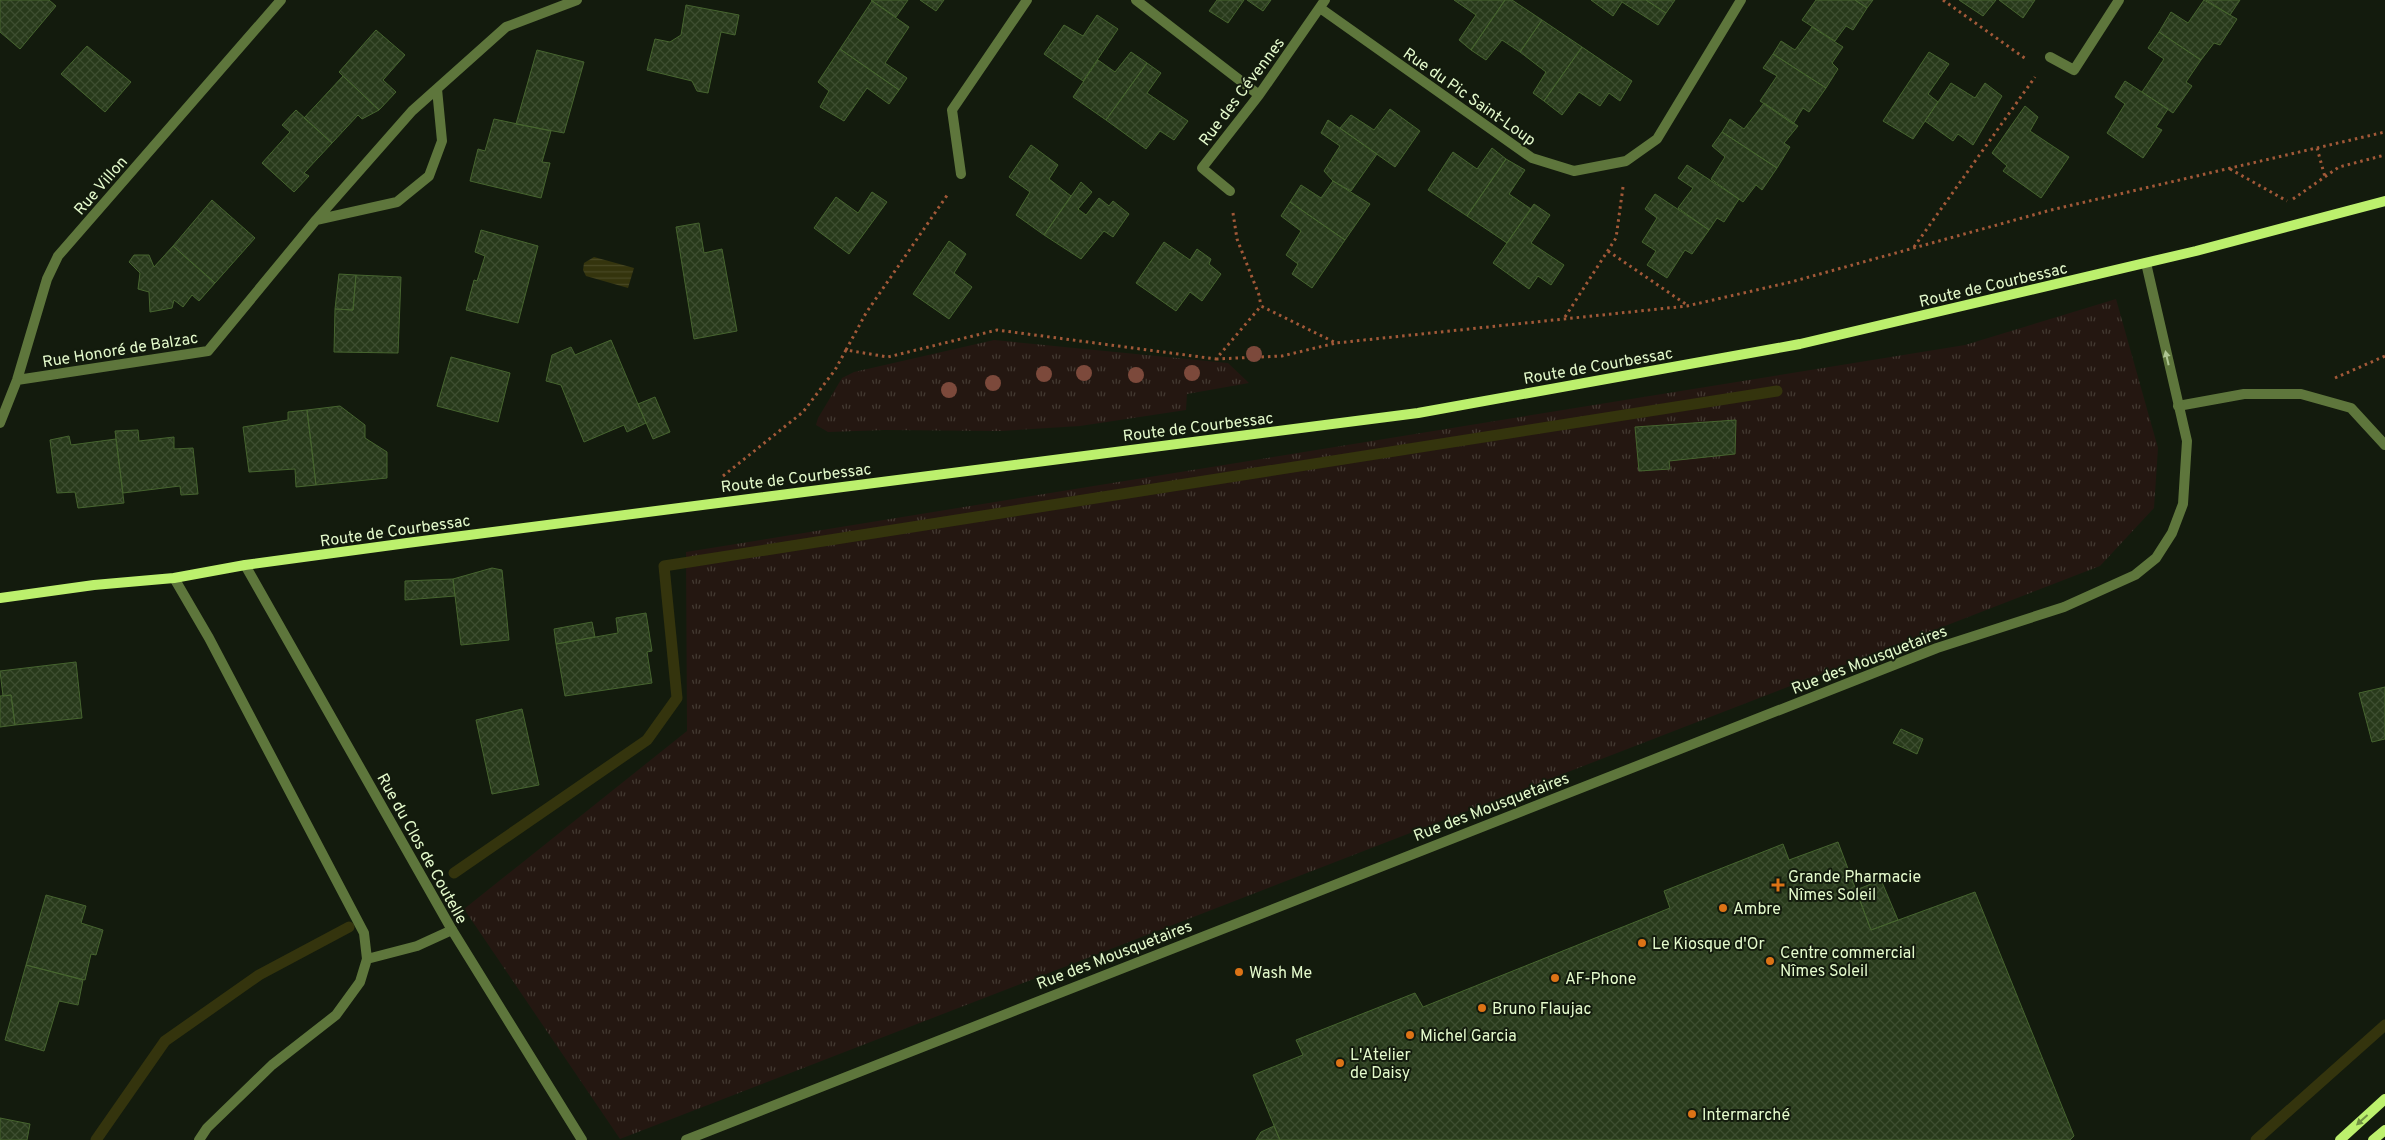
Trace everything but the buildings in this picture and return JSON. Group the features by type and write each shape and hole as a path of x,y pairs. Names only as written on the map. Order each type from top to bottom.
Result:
{"street":[{"name":"Rue Villon","path":"0,423 17,380 47,279 58,256 281,0"},
{"name":"Rue Honoré de Balzac","path":"17,380 208,351 316,220 412,111 506,27 577,0"},
{"path":"961,174 952,110 1027,0"},
{"path":"1136,0 1259,95"},
{"name":"Rue du Pic Saint-Loup","path":"1322,4 1532,158 1574,171 1626,161 1658,139 1741,0"},
{"path":"2050,57 2074,70 2119,0"},
{"name":"Rue des Cévennes","path":"1230,191 1202,168 1259,95 1322,4"},
{"path":"316,220 397,202 429,176 442,141 437,89"},
{"name":"Route de Courbessac","path":"0,598 94,585 174,578 245,565 1418,413 1800,344 2146,263 2385,201"},
{"name":"Rue des Mousquetaires","path":"686,1140 1937,648 2064,608 2135,575 2156,558 2172,533 2183,504 2187,441 2146,263"},
{"path":"2178,406 2244,394 2301,394 2351,408 2385,445"},
{"name":"Rue du Clos de Coutelle","path":"245,565 452,930 582,1140"},
{"path":"174,578 209,638 364,934 367,959 360,982 336,1014 272,1065 207,1128 199,1140"},
{"path":"367,959 417,946 452,930"},
{"path":"2340,1140 2385,1099"},
{"path":"2373,1140 2385,1130"}],"path":[{"path":"1943,0 2040,70"},
{"path":"1914,248 2050,57"},
{"path":"846,350 888,357 996,330 1216,358 1282,356 1336,343 1687,306 1791,282 2051,210 2385,132"},
{"path":"2317,148 2325,177"},
{"path":"2229,168 2288,202 2339,167 2385,155"},
{"path":"1564,318 1616,238 1626,161"},
{"path":"721,477 803,412 835,370 866,313 961,174"},
{"path":"1230,191 1237,239 1259,295 1261,306"},
{"path":"1608,251 1687,306"},
{"path":"1261,306 1336,343"},
{"path":"1216,358 1261,306"},
{"path":"2301,394 2385,356"}],"green space":[{"path":"2116,299 2158,448 2154,508 2100,566 620,1139 464,909 687,731 686,552 1965,345"},
{"path":"994,340 1228,363 1249,383 1187,394 1186,410 1080,426 1000,431 885,430 828,432 816,425 818,418 842,378 854,372"}],"shaded area":[{"path":"594,257 634,268 628,288 586,276 583,270 584,263"}],"waterway":[{"path":"454,873 647,740 677,698 664,566 1777,391"},
{"path":"96,1140 165,1041 259,975 349,927"},
{"path":"2256,1140 2385,1025"}],"place":[{"name":"Grande Pharmacie Nîmes Soleil","path":"1778,885"},
{"name":"Ambre","path":"1723,908"},
{"name":"Le Kiosque d'Or","path":"1642,943"},
{"name":"Centre commercial Nîmes Soleil","path":"1770,961"},
{"name":"Wash Me","path":"1239,972"},
{"name":"AF-Phone","path":"1555,978"},
{"name":"Bruno Flaujac","path":"1482,1008"},
{"name":"Michel Garcia","path":"1410,1035"},
{"name":"L'Atelier de Daisy","path":"1340,1063"},
{"name":"Intermarché","path":"1692,1114"}]}
